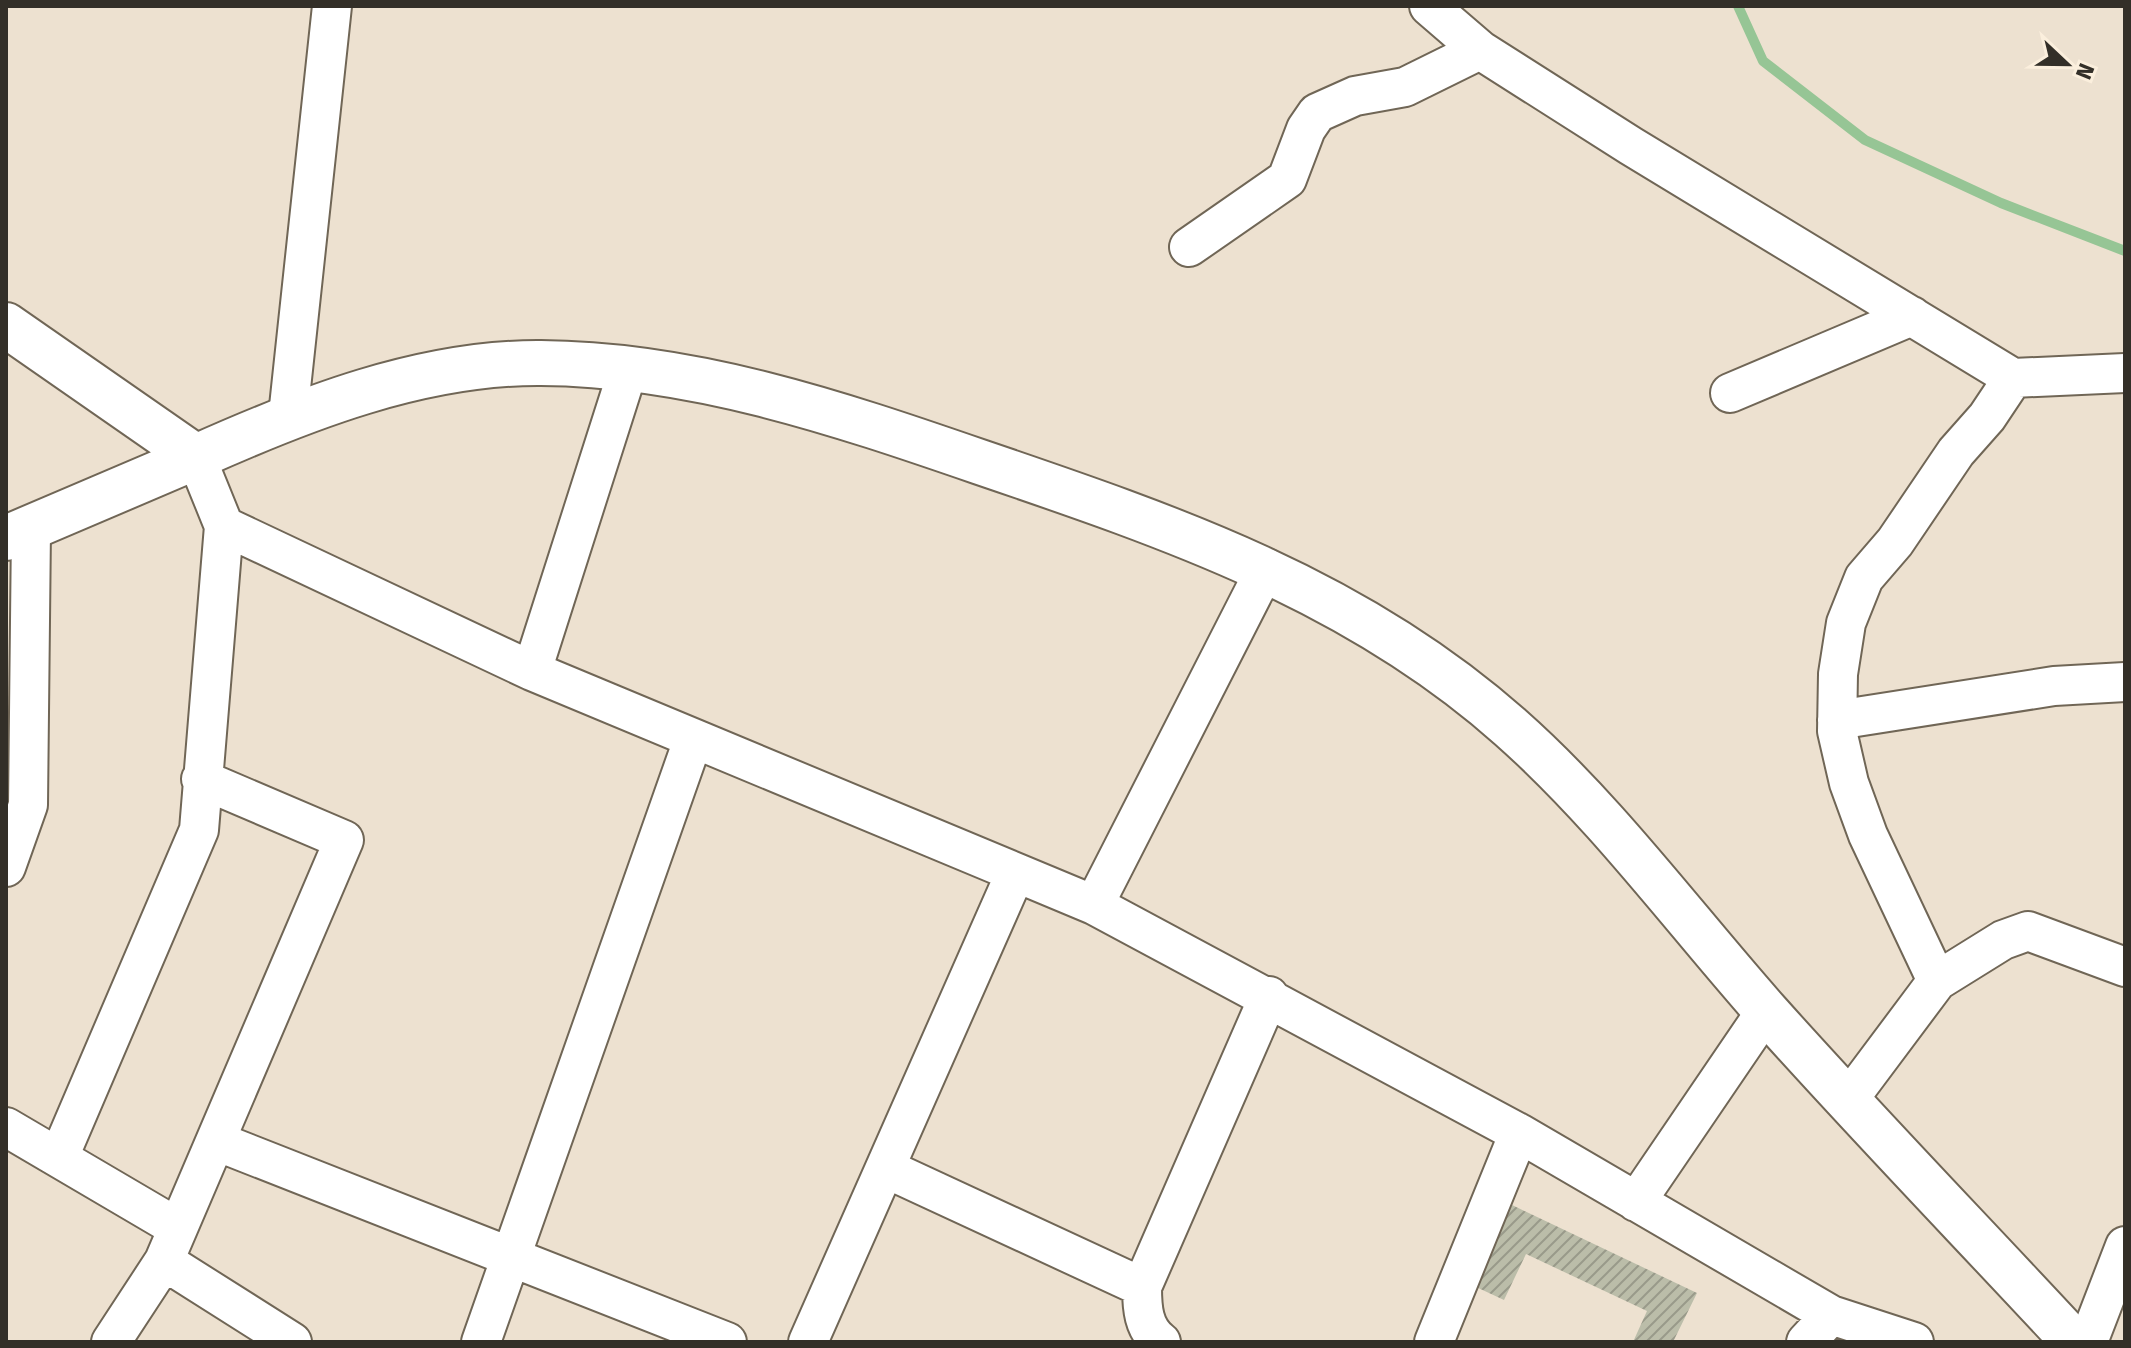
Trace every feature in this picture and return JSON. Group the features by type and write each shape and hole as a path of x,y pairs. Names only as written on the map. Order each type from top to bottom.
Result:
{"street":[{"path":"288,416 332,6"},
{"path":"1429,6 1480,50 1631,146 2013,378 2125,373"},
{"path":"1189,247 1287,179 1306,129 1317,113 1355,96 1405,87 1480,50"},
{"path":"1730,393 1912,316"},
{"path":"6,325 196,457 224,526 199,830 59,1157"},
{"path":"6,867 28,805 18,533 288,416 468,368 542,363 628,370 725,384 871,424 1064,490 1266,568 1330,600 1396,641 1510,726 1574,788 1766,1011 2074,1342"},
{"path":"532,671 628,370"},
{"path":"1937,981 1868,835 1849,783 1837,720 1838,674 1846,623 1864,578 1895,542 1956,452 1987,417 2013,378"},
{"path":"224,526 532,671 1094,905 1269,996 1519,1133 1636,1202 1819,1328 1914,1342"},
{"path":"1094,905 1266,568"},
{"path":"1837,720 2054,686 2125,682"},
{"path":"481,1342 693,740"},
{"path":"111,1342 171,1245 344,840 201,779"},
{"path":"808,1342 1015,874"},
{"path":"1848,1100 1937,981 2003,940 2028,931 2125,967"},
{"path":"1161,1342 1152,1336 1142,1311 1142,1287 1269,996"},
{"path":"1636,1202 1766,1011"},
{"path":"6,1127 59,1157 292,1342"},
{"path":"1434,1342 1519,1133"},
{"path":"216,1141 727,1342"},
{"path":"885,1168 1142,1287"},
{"path":"2088,1342 2125,1246"}],"building":[{"path":"1512,1205 1697,1293 1673,1342 1633,1342 1647,1311 1526,1254 1504,1300 1474,1286"}],"waterway":[{"path":"1738,6 1763,61 1865,140 2001,203 2125,251"}]}
